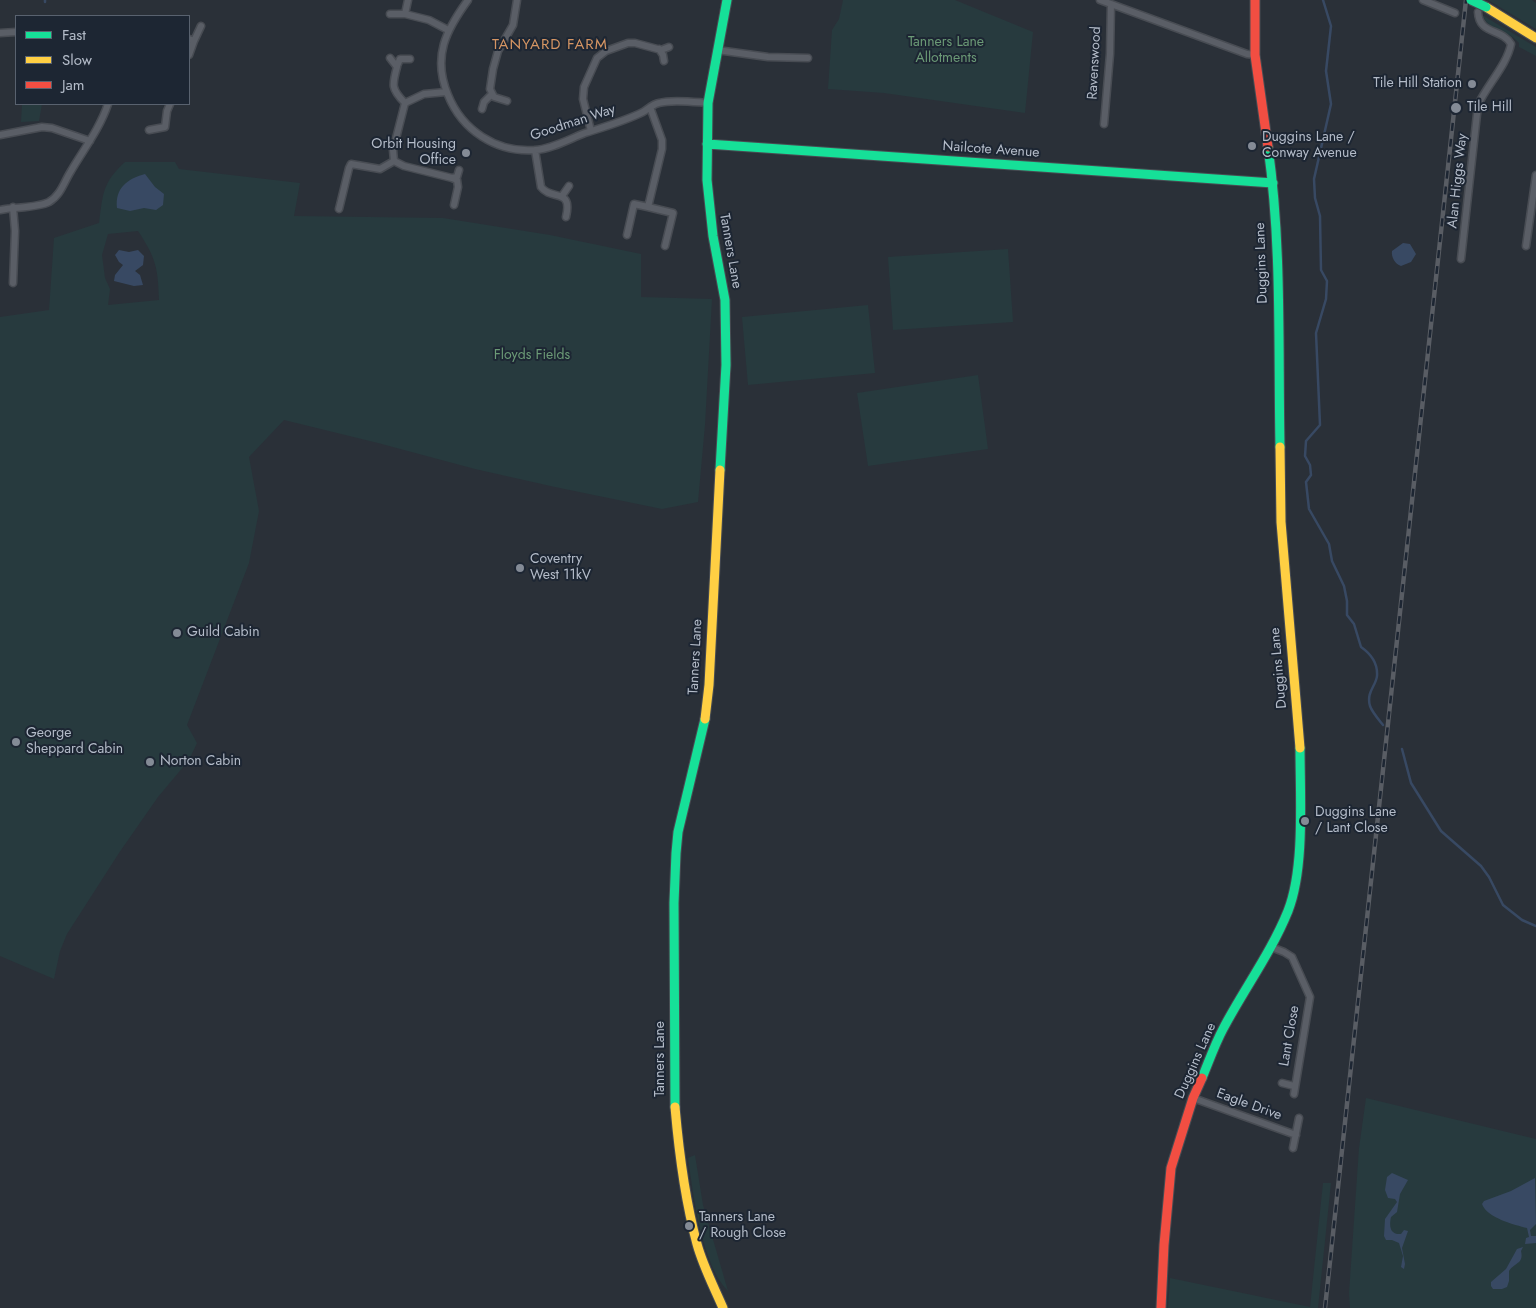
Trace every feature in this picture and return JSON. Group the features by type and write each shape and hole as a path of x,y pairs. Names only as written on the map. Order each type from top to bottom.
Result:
{"street":[{"path":"405,14 408,0"},
{"name":"Goodman Way","path":"468,0 448,30 442,49 441,66 446,92 452,106 461,119 476,133 490,142 512,148 535,150 643,112 658,103 708,103"},
{"path":"507,100 492,94 490,83 498,51 513,25 517,0"},
{"name":"Tanners Lane","path":"723,1308 705,1268 689,1210 678,1140 674,1094 674,903 678,832 705,718 710,685 726,365 725,300 709,208 707,180 708,103 727,0"},
{"path":"1100,0 1250,55 1255,55"},
{"name":"Duggins Lane","path":"1161,1308 1171,1168 1193,1098 1223,1029 1283,923 1293,894 1299,851 1300,746 1280,522 1277,245 1273,183 1255,55 1255,0"},
{"path":"1423,0 1455,13"},
{"path":"1472,0 1482,10 1536,38"},
{"name":"Ravenswood","path":"1104,124 1110,54 1110,4"},
{"name":"Alan Higgs Way","path":"1462,259 1478,106 1507,56 1511,44 1508,38 1484,27 1478,20 1482,10"},
{"path":"390,14 405,14 429,20 448,30"},
{"path":"191,40 201,26"},
{"path":"0,33 15,32"},
{"path":"591,131 583,99 584,89 597,58 606,51 628,43 664,50 669,47"},
{"path":"659,49 664,61"},
{"path":"717,50 768,57 808,58"},
{"path":"390,58 397,67"},
{"path":"405,103 394,90 393,83 400,59 410,59"},
{"path":"405,103 424,94 446,92"},
{"path":"482,109 484,102 492,94"},
{"path":"394,161 393,150 405,103"},
{"path":"0,210 42,204 55,197 61,191 72,169 90,141 108,105"},
{"path":"149,130 164,128 166,111 169,105"},
{"path":"648,207 662,149 662,140 650,107"},
{"path":"0,135 42,127 52,128 90,141"},
{"name":"Nailcote Avenue","path":"707,144 1273,183"},
{"path":"535,150 541,186 544,191 564,198 568,209 566,217"},
{"path":"394,161 404,166 457,180 458,185 454,205"},
{"path":"339,209 351,164 380,169 394,161"},
{"path":"452,178 457,177 459,170"},
{"path":"1526,246 1534,204 1536,175"},
{"path":"562,196 569,186"},
{"path":"627,235 634,204 673,213 665,246"},
{"path":"13,207 15,231 13,283"},
{"name":"Lant Close","path":"1271,947 1292,957 1310,997 1294,1094"},
{"name":"Lant Close","path":"1282,1083 1294,1086"},
{"name":"Eagle Drive","path":"1193,1098 1296,1135"},
{"name":"Eagle Drive","path":"1293,1148 1299,1118"}],"green space":[{"name":"Tanners Lane Allotments","path":"843,0 955,0 1033,32 1025,113 884,93 828,89 832,30 839,19"},
{"path":"1488,0 1532,0 1536,3 1536,29"},
{"path":"1482,15 1536,47 1536,56 1519,47 1519,43 1514,38 1489,25"},
{"path":"22,105 42,105 39,121 21,122"},
{"name":"Floyds Fields","path":"125,162 175,162 179,169 300,183 294,216 443,218 550,235 641,254 641,297 712,299 705,425 698,502 662,509 475,469 284,420 249,457 259,511 249,563 187,725 197,743 189,760 158,797 119,853 67,934 60,951 54,979 0,956 0,317 49,310 54,238 99,223 105,190 117,169","holes":["138,231 155,264 159,300 108,305 110,289 105,278 102,255 108,234"]},
{"path":"1008,249 1013,322 893,330 888,257"},
{"path":"868,305 875,373 748,385 742,317"},
{"path":"978,375 988,449 868,466 857,393"},
{"path":"1366,1098 1536,1139 1536,1308 1350,1308 1349,1293 1359,1148"},
{"path":"695,1155 703,1205 728,1291 719,1280 711,1265 700,1229 688,1158"},
{"path":"1323,1183 1331,1183 1318,1308 1168,1308 1170,1278 1310,1307"}],"water":[{"path":"145,174 155,187 164,194 163,205 156,210 144,208 130,211 117,208 118,195 124,185"},
{"path":"1403,243 1410,244 1416,254 1411,262 1401,266 1394,260 1392,251"},
{"path":"119,250 129,252 138,250 144,256 143,265 135,271 140,275 143,285 134,286 114,281 115,275 123,265 115,255"},
{"path":"1392,1173 1408,1180 1400,1194 1397,1212 1391,1217 1390,1224 1392,1231 1397,1234 1401,1234 1404,1230 1408,1231 1402,1248 1405,1264 1404,1269 1401,1267 1403,1256 1399,1243 1386,1240 1384,1236 1385,1219 1397,1202 1395,1199 1388,1198 1385,1190 1387,1177"},
{"path":"1535,1178 1536,1224 1530,1230 1531,1236 1536,1236 1536,1243 1525,1244 1526,1238 1529,1237 1527,1228 1495,1217 1482,1204 1484,1201 1511,1191"},
{"path":"1523,1247 1520,1261 1509,1271 1507,1287 1493,1289 1491,1282 1506,1269 1517,1249"}],"waterway":[{"path":"1323,0 1331,26 1326,71 1331,104 1314,179 1315,198 1320,216 1321,270 1327,281 1326,299 1316,333 1320,425 1306,441 1305,456 1310,465 1311,475 1306,482 1309,509 1329,544 1332,561 1344,586 1347,615 1354,624 1361,647 1371,656 1375,663 1377,676 1369,701 1372,711 1383,725"},
{"path":"1402,749 1411,783 1441,831 1481,866 1489,877 1503,905 1522,920 1536,926"}],"railway":[{"path":"1325,1308 1466,0"}],"traffic: fast":[{"path":"720,470 726,365 725,300 713,236 707,180 708,103 727,0"},
{"path":"1471,0 1486,7"},
{"path":"707,144 1273,183"},
{"path":"1268,147 1276,222 1280,447"},
{"path":"675,1107 674,903 676,853 678,832 705,719"},
{"path":"1202,1078 1223,1029 1266,956 1288,911 1297,874 1299,853 1301,809 1300,748"}],"traffic: slow":[{"path":"1486,7 1536,38"},
{"path":"1280,447 1281,522 1300,748"},
{"path":"705,719 709,685 720,470"},
{"path":"675,1107 683,1176 697,1244 723,1308"}],"traffic: jam":[{"path":"1255,0 1255,55 1268,147"},
{"path":"1161,1308 1171,1168 1193,1098 1202,1078"}],"place":[{"name":"Tile Hill Station","path":"1472,84"},
{"name":"Tile Hill","path":"1456,108"},
{"name":"Duggins Lane / Conway Avenue","path":"1252,146"},
{"name":"Orbit Housing Office","path":"466,153"},
{"name":"Coventry West 11kV","path":"520,568"},
{"name":"Guild Cabin","path":"177,633"},
{"name":"George Sheppard Cabin","path":"16,742"},
{"name":"Norton Cabin","path":"150,762"},
{"name":"Duggins Lane / Lant Close","path":"1305,821"},
{"name":"Tanners Lane / Rough Close","path":"689,1226"}],"district":[{"name":"TANYARD FARM","path":"550,45"}]}
